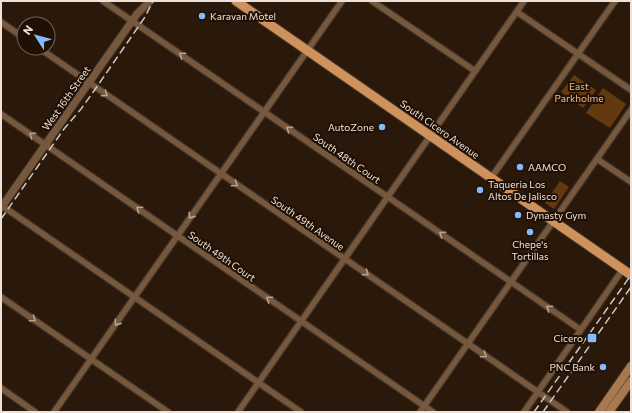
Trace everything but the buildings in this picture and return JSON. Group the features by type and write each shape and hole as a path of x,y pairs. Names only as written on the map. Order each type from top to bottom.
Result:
{"main road":[{"name":"South Cicero Avenue","path":"236,1 631,275"},
{"path":"599,412 631,366"},
{"path":"609,412 631,381"}],"street":[{"name":"South 48th Court","path":"103,1 581,330"},
{"name":"West 16th Street","path":"2,207 142,7 150,1"},
{"path":"54,412 342,1"},
{"path":"372,1 475,71"},
{"path":"238,412 524,1"},
{"path":"491,178 615,1"},
{"path":"517,12 631,90"},
{"path":"1,22 16,32"},
{"name":"South 49th Avenue","path":"50,56 567,412"},
{"path":"420,412 631,110"},
{"name":"South 49th Court","path":"1,114 433,412"},
{"path":"597,159 631,182"},
{"path":"2,207 301,412"},
{"path":"524,412 623,269"},
{"path":"1,297 168,412"},
{"path":"1,388 35,412"}],"green space":[{"name":"East Parkholme","path":"574,75 596,90 583,108 561,92"},
{"name":"East Parkholme","path":"603,88 626,104 610,128 586,113"},
{"path":"560,181 569,187 554,209 545,203"}],"railway":[{"path":"1,219 64,129 96,88 145,17 153,1"},
{"path":"534,412 631,275"},
{"path":"543,412 631,287"}],"place":[{"name":"Karavan Motel","path":"202,16"},
{"name":"AutoZone","path":"382,127"},
{"name":"AAMCO","path":"520,167"},
{"name":"Taqueria Los Altos De Jalisco","path":"480,190"},
{"name":"Dynasty Gym","path":"518,215"},
{"name":"Chepe's Tortillas","path":"530,232"},
{"name":"Cicero","path":"592,338"},
{"name":"PNC Bank","path":"603,367"}]}
